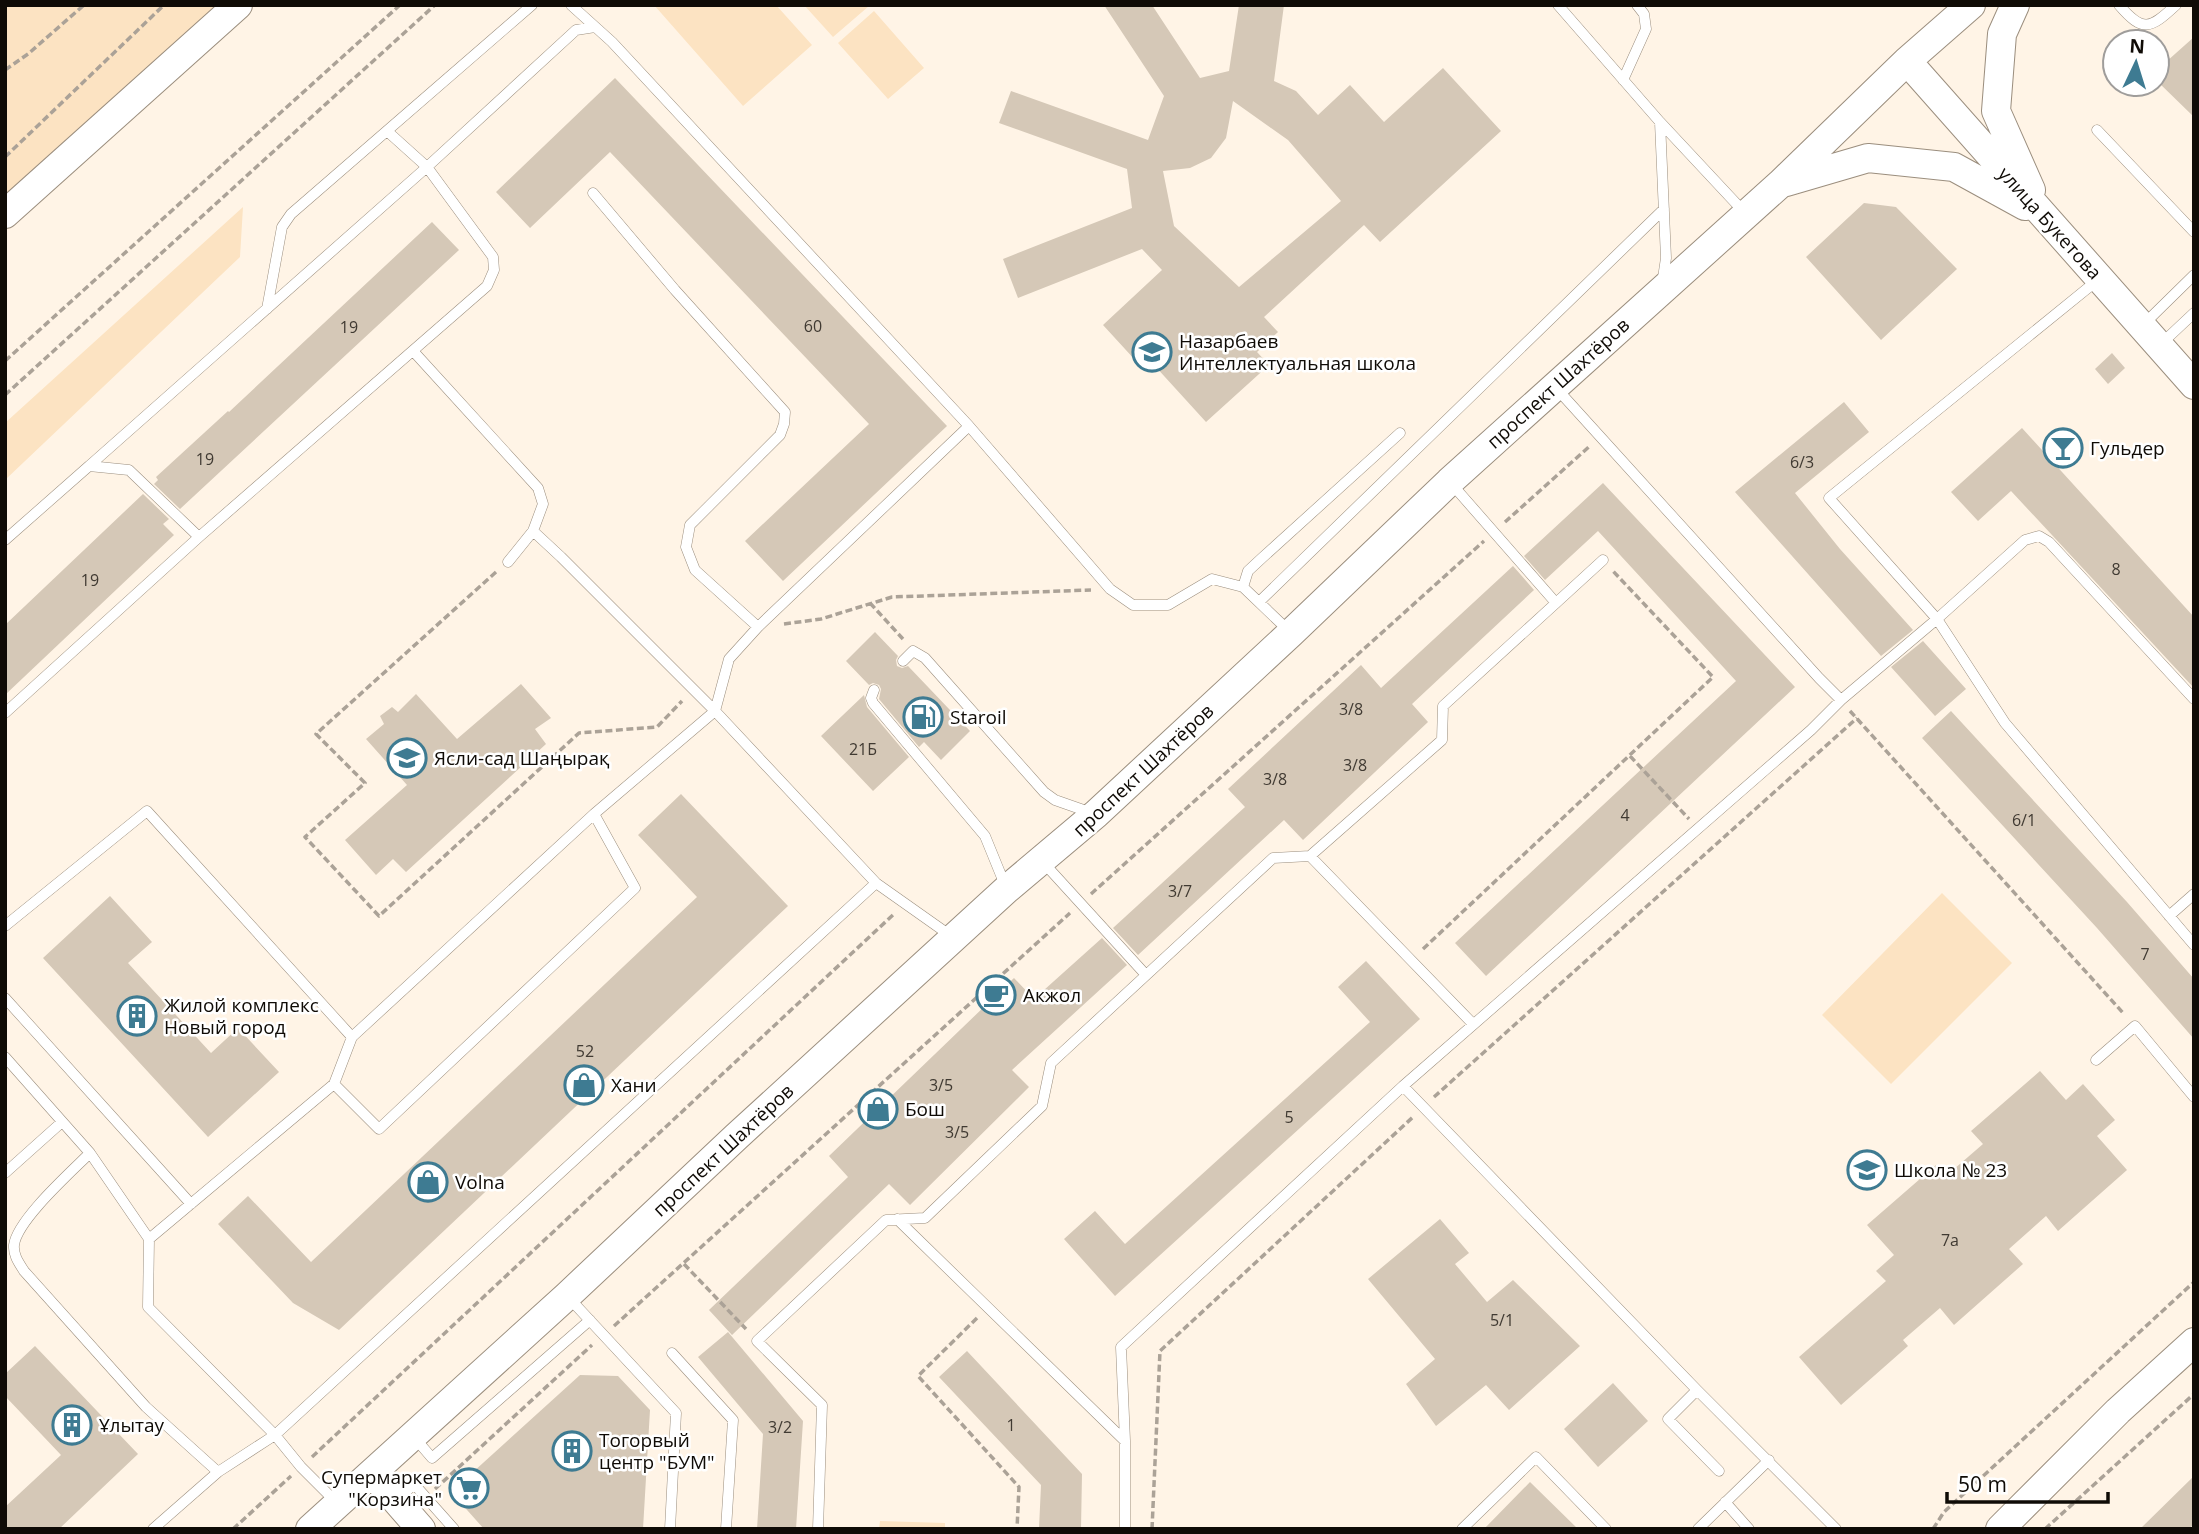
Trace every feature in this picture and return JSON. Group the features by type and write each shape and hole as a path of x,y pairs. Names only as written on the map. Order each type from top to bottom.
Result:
{"street":[{"path":"5,214 238,5"},
{"name":"проспект Шахтёров","path":"310,1529 567,1296 1007,889 1096,814 1450,482 1780,184 1908,61 1971,5"},
{"path":"2015,5 2002,34 1996,111 2042,215"},
{"name":"улица Букетова","path":"1908,61 2194,385"},
{"path":"1780,184 1868,158 1954,167 2042,215"},
{"path":"2000,1529 2118,1411 2194,1342"},
{"path":"373,1474 421,1529"}],"lane":[{"path":"267,309 282,227 292,214 532,5"},
{"path":"571,5 612,42 969,426 1110,589 1133,605 1168,605 1212,579 1243,587 1291,633"},
{"path":"1558,5 1745,214"},
{"path":"1623,80 1646,29 1644,14 1637,5"},
{"path":"2119,5 2134,22 2147,25 2161,18 2176,5"},
{"path":"5,540 427,167 576,30 595,27"},
{"path":"1651,300 1664,276 1666,258 1660,122"},
{"path":"2097,130 2194,232"},
{"path":"5,713 199,537 487,286 494,270 493,257 427,167 387,131"},
{"path":"593,193 785,412 780,435 690,525 686,547 695,570 758,627"},
{"path":"1259,602 1664,209"},
{"path":"2150,336 2194,275"},
{"path":"2099,279 1829,498 1937,619 2005,723 2194,945"},
{"path":"2150,336 2194,313"},
{"path":"414,352 538,488 543,504 533,531 508,562"},
{"path":"1554,387 1841,700"},
{"path":"149,1239 334,1084 352,1037 594,814 715,711 729,659 758,627 969,426"},
{"path":"1243,587 1248,571 1400,433"},
{"path":"89,466 129,470 199,537"},
{"path":"1450,482 1556,603"},
{"path":"533,531 715,711 876,883 954,939"},
{"path":"1125,1529 1121,1347 1403,1086 2025,540 2039,536 2049,542 2194,699"},
{"path":"818,1529 821,1405 757,1341 886,1220 925,1218 1042,1106 1051,1063 1273,858 1310,856 1442,740 1443,706 1603,560"},
{"path":"903,661 914,651 925,658 1044,792 1055,800 1096,814"},
{"path":"874,690 871,698 873,703 985,836 1007,889"},
{"path":"5,926 147,811 352,1037"},
{"path":"334,1084 379,1129 635,888 594,814"},
{"path":"1310,856 1473,1024"},
{"path":"1041,861 1146,975"},
{"path":"153,1529 218,1472 275,1435 876,883"},
{"path":"2169,916 2194,894"},
{"path":"5,998 191,1204"},
{"path":"2096,1060 2135,1026 2194,1097"},
{"path":"5,1057 90,1153 149,1239 148,1307 275,1435 337,1504"},
{"path":"1403,1086 1696,1391 1769,1460 1836,1529"},
{"path":"5,1174 62,1122"},
{"path":"5,1258 25,1222 90,1153"},
{"path":"897,1219 1125,1441"},
{"path":"14,1244 15,1256 24,1271 146,1407 218,1472"},
{"path":"567,1296 676,1413 670,1529"},
{"path":"413,1437 432,1458 590,1320"},
{"path":"672,1353 733,1420 726,1529"},
{"path":"1696,1391 1668,1419 1719,1471"},
{"path":"1462,1529 1536,1457 1606,1529"},
{"path":"1698,1529 1769,1460"},
{"path":"396,1501 414,1484 454,1529"},
{"path":"1725,1502 1749,1529"}],"path":[{"path":"5,70 29,54 84,5"},
{"path":"5,157 163,5"},
{"path":"5,361 400,5"},
{"path":"5,395 435,5"},
{"path":"426,1497 1600,437"},
{"path":"1411,960 1713,677 1603,560"},
{"path":"508,562 316,734 365,783 305,837 379,916 579,733 657,727 694,690"},
{"path":"758,627 821,619 892,597 1110,589"},
{"path":"870,603 914,651"},
{"path":"1841,700 2135,1026"},
{"path":"1152,1529 1160,1351 1423,1107 1857,718"},
{"path":"1629,755 1698,828"},
{"path":"233,1529 905,903"},
{"path":"683,1264 757,1341"},
{"path":"1933,1529 1944,1512 2194,1282"},
{"path":"988,1308 918,1376 1019,1487 1017,1529"},
{"path":"2045,1529 2194,1394"}],"shaded area":[{"path":"5,5 222,5 5,201"},
{"path":"654,5 776,5 812,45 743,106"},
{"path":"804,5 868,5 869,6 833,37"},
{"path":"874,11 924,68 888,99 838,43"},
{"path":"243,207 240,257 5,480 5,423"},
{"path":"1942,893 2012,963 1891,1084 1822,1015"},
{"path":"880,1521 945,1523 945,1529 879,1529"}],"building":[{"path":"1104,5 1152,5 1200,78 1229,71 1239,5 1284,5 1274,81 1296,91 1318,115 1350,85 1384,122 1443,68 1501,131 1380,242 1364,225 1264,317 1278,332 1257,352 1269,365 1206,422 1144,354 1136,361 1103,325 1162,270 1142,249 1018,298 1003,259 1132,208 1127,169 999,123 1011,91 1148,140 1164,96","holes":["1233,101 1288,140 1341,201 1239,287 1174,226 1163,171 1190,168 1211,158 1226,138"]},
{"path":"2194,37 2194,117 2171,95 2171,58"},
{"path":"615,78 947,426 783,581 745,541 869,424 610,152 530,228 496,192"},
{"path":"1864,203 1896,207 1957,269 1881,340 1806,257"},
{"path":"432,222 459,250 180,509 154,484 158,480 156,477"},
{"path":"2112,353 2125,368 2108,384 2095,369"},
{"path":"1844,402 1869,432 1795,493 1840,549 1913,630 1881,656 1735,492"},
{"path":"2022,428 2194,617 2194,688 2011,491 1978,521 1951,492"},
{"path":"1603,483 1795,687 1486,976 1455,943 1736,681 1598,531 1545,580 1524,556"},
{"path":"143,494 169,519 163,524 174,535 5,695 5,625"},
{"path":"1513,566 1534,590 1412,704 1428,722 1303,840 1284,820 1138,955 1113,928 1245,807 1228,789 1361,665 1381,688"},
{"path":"875,632 898,656 897,666 908,666 970,731 941,760 924,742 919,747 879,699 879,685 869,685 846,661"},
{"path":"1923,641 1966,689 1935,716 1891,667"},
{"path":"521,684 551,718 535,729 546,744 406,872 393,859 376,875 345,840 407,785 366,739 384,724 380,716 392,707 398,712 416,694 457,739"},
{"path":"864,695 867,707 909,757 873,791 821,736"},
{"path":"1951,711 2194,979 2194,1039 2097,928 1922,738"},
{"path":"681,794 788,906 339,1330 293,1303 218,1224 248,1196 311,1262 697,897 638,835"},
{"name":"Жилой комплекс Новый город","path":"110,896 152,942 128,963 211,1053 238,1028 279,1072 208,1137 43,958"},
{"path":"1102,938 1127,965 1012,1070 1029,1087 910,1205 889,1184 732,1335 709,1310 848,1177 829,1156 1014,978 1034,999"},
{"path":"1366,961 1420,1019 1115,1296 1064,1239 1095,1211 1125,1244 1370,1022 1338,987"},
{"path":"2040,1071 2066,1100 2083,1084 2115,1120 2097,1136 2127,1170 2058,1231 2046,1216 2009,1249 2023,1264 1954,1325 1940,1308 1903,1340 1908,1346 1841,1405 1799,1357 1886,1281 1876,1271 1894,1255 1867,1225 1936,1165 1946,1176 1983,1144 1971,1131"},
{"path":"1440,1219 1469,1253 1455,1264 1487,1302 1513,1280 1580,1346 1509,1410 1486,1385 1436,1426 1406,1384 1435,1359 1368,1279"},
{"path":"728,1332 803,1421 796,1529 757,1529 763,1434 698,1357"},
{"name":"Ұлытау","path":"35,1346 138,1454 59,1529 5,1529 5,1507 61,1455 5,1396 5,1374"},
{"path":"967,1351 1082,1474 1081,1529 1039,1529 1041,1485 939,1377"},
{"name":"Тогорвый центр \"БУМ\"","path":"580,1375 618,1376 650,1410 643,1529 484,1529 451,1492"},
{"path":"1613,1383 1648,1421 1598,1467 1564,1429"},
{"path":"2194,1476 2194,1524 2189,1529 2140,1529"},
{"path":"1530,1482 1578,1529 1484,1529"}],"place":[{"name":"Назарбаев Интеллектуальная школа","path":"1152,352"},
{"name":"Гульдер","path":"2063,448"},
{"name":"Staroil","path":"923,717"},
{"name":"Ясли-сад Шаңырақ","path":"407,758"},
{"name":"Акжол","path":"996,995"},
{"name":"Жилой комплекс Новый город","path":"137,1016"},
{"name":"Хани","path":"584,1085"},
{"name":"Бош","path":"878,1109"},
{"name":"Школа № 23","path":"1867,1170"},
{"name":"Volna","path":"428,1182"},
{"name":"Ұлытау","path":"72,1425"},
{"name":"Тогорвый центр \"БУМ\"","path":"572,1451"},
{"name":"Супермаркет \"Корзина\"","path":"469,1488"}]}
